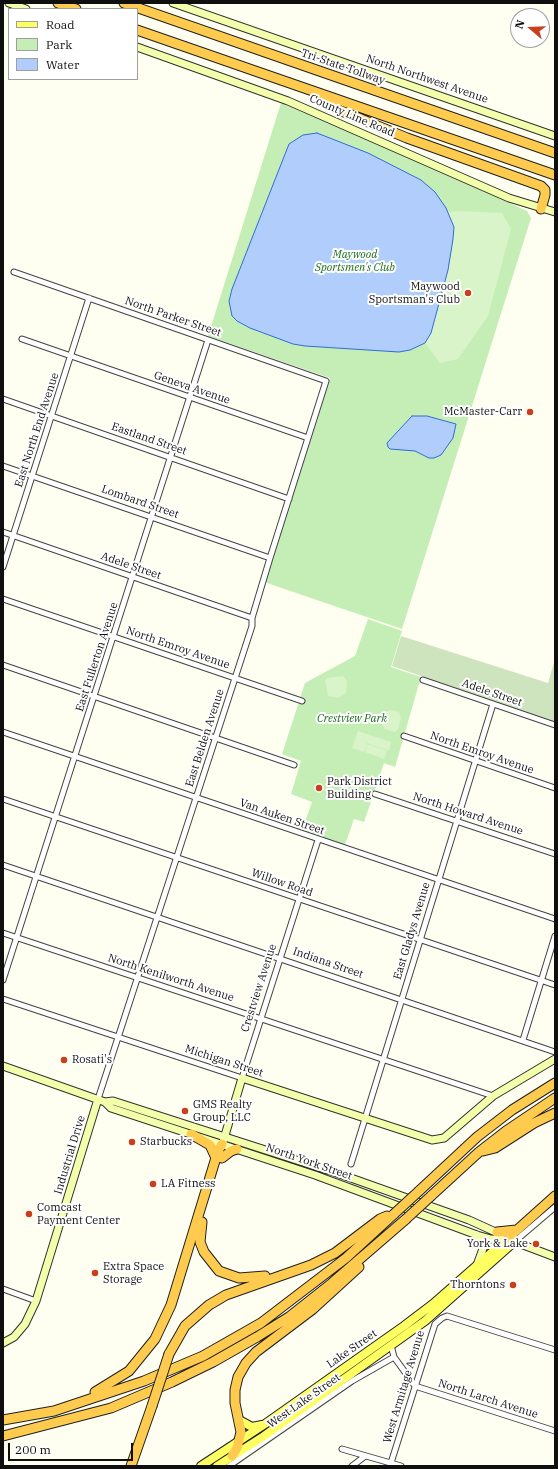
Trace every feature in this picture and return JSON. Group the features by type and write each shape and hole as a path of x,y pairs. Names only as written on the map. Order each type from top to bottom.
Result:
{"highway":[{"path":"58,3 73,8"},
{"name":"Tri-State Tollway","path":"124,3 555,153"},
{"path":"138,30 555,175"},
{"path":"308,90 339,110 406,138 541,186 545,190 542,209"},
{"path":"3,1420 54,1411 144,1381 203,1356 261,1323 346,1258 477,1137 512,1110 555,1083"},
{"path":"3,1436 112,1408 172,1382 257,1338 289,1317 332,1283 406,1219 479,1152 506,1131 555,1098"},
{"path":"479,1152 496,1148 534,1123 555,1113"},
{"path":"191,1134 210,1145 219,1158"},
{"path":"223,1143 218,1151 219,1158 199,1232 204,1252 219,1271 239,1278 289,1273"},
{"path":"54,1411 105,1387 129,1371 155,1339 171,1305 219,1158 237,1149"},
{"path":"511,1240 518,1229 555,1196"},
{"path":"131,1466 169,1354 185,1326 209,1304 226,1295 311,1265 335,1253 380,1219 394,1214"},
{"path":"232,1456 240,1441 241,1432 235,1403 235,1390 238,1377 246,1363 256,1352 313,1309 349,1277 406,1219"},
{"path":"497,1232 518,1229"}],"main road":[{"name":"Lake Street","path":"202,1466 265,1424 404,1326 511,1240"},
{"name":"Lake Street","path":"217,1466 264,1436 426,1321 511,1240"},
{"path":"239,1420 252,1427 265,1424"}],"street":[{"path":"9,3 23,8"},
{"name":"North Northwest Avenue","path":"174,3 555,136"},
{"name":"County Line Road","path":"138,47 288,101 509,198 555,212"},
{"name":"North Parker Street","path":"14,272 326,381"},
{"name":"East North End Avenue","path":"3,567 89,298"},
{"name":"Geneva Avenue","path":"22,339 308,438"},
{"name":"East Fullerton Avenue","path":"3,980 95,697 208,340"},
{"name":"East Belden Avenue","path":"102,1101 158,917 252,626 252,618 270,558 326,381"},
{"name":"Eastland Street","path":"3,399 289,498"},
{"name":"Lombard Street","path":"3,466 270,558"},
{"name":"Adele Street","path":"3,532 252,618"},
{"name":"North Emroy Avenue","path":"3,599 302,701"},
{"path":"3,665 294,764"},
{"name":"Adele Street","path":"423,680 555,725"},
{"name":"East Gladys Avenue","path":"351,1164 382,1059 493,704"},
{"name":"Van Auken Street","path":"3,732 318,840 555,919"},
{"name":"North Emroy Avenue","path":"404,736 555,788"},
{"name":"North Howard Avenue","path":"375,794 457,820 555,854"},
{"name":"Willow Road","path":"3,799 298,900 420,939 555,985"},
{"name":"Crestview Avenue","path":"223,1143 242,1078 318,840"},
{"name":"Indiana Street","path":"3,865 555,1052"},
{"name":"North Kenilworth Avenue","path":"3,933 492,1096"},
{"path":"523,1040 555,936"},
{"name":"Michigan Street","path":"3,999 364,1119 432,1140 444,1138 492,1096"},
{"path":"492,1096 555,1059"},
{"name":"North York Street","path":"3,1066 102,1101 111,1108 191,1134 334,1172 497,1232 511,1240 555,1257"},
{"name":"North York Street","path":"102,1101 113,1100 237,1149 476,1235 490,1239 511,1240"},
{"name":"Industrial Drive","path":"3,1343 14,1337 25,1324 36,1300 102,1101"},
{"path":"511,1240 555,1207"},
{"path":"475,1268 483,1253 484,1246 476,1235"},
{"path":"3,1289 36,1300"},
{"name":"West Armitage Avenue","path":"390,1464 435,1324 442,1318 447,1316 555,1350"},
{"path":"391,1345 394,1357 415,1386"},
{"name":"West Lake Street","path":"229,1466 352,1381 394,1357"},
{"name":"North Larch Avenue","path":"415,1386 555,1431"},
{"path":"342,1449 364,1457 371,1457 390,1464 401,1466"},
{"path":"352,1466 364,1457"}],"green space":[{"name":"Maywood Sportsmen's Club","path":"281,103 448,174 527,211 531,218 402,629 264,582 330,378 208,336"},
{"name":"Maywood Sportsman's Club","path":"448,212 502,213 511,229 488,316 458,359 440,363 425,343 431,333 448,270 454,227"},
{"name":"Crestview Park","path":"368,619 402,631 391,667 421,677 395,767 384,763 364,822 354,819 345,845 302,830 312,802 291,794 301,761 282,754 305,683 355,656"},
{"path":"401,636 548,683 555,659 555,722 392,666"},
{"path":"343,676 347,681 346,693 338,698 328,696 325,681 327,678"},
{"path":"391,710 399,712 401,718 398,729 395,732 385,729 382,725 382,718 385,712"},
{"path":"358,731 391,742 389,751 367,743 364,752 352,748"},
{"path":"367,744 387,751 384,759 365,752"}],"water":[{"path":"317,133 368,153 421,180 435,192 446,208 454,227 453,239 448,270 431,333 425,343 410,350 399,352 305,346 293,344 250,328 237,321 232,316 229,301 232,289 289,144 303,135"},
{"path":"412,416 427,416 456,424 453,438 441,455 434,458 429,458 415,451 390,449 388,447 387,443"}],"place":[{"name":"Maywood Sportsman's Club","path":"468,293"},
{"name":"McMaster-Carr","path":"530,412"},
{"name":"Park District Building","path":"319,788"},
{"name":"Rosati's","path":"64,1060"},
{"name":"GMS Realty Group, LLC","path":"185,1111"},
{"name":"Starbucks","path":"132,1142"},
{"name":"LA Fitness","path":"153,1184"},
{"name":"Comcast Payment Center","path":"29,1214"},
{"name":"York & Lake","path":"536,1244"},
{"name":"Extra Space Storage","path":"95,1273"},
{"name":"Thorntons","path":"513,1285"}]}
